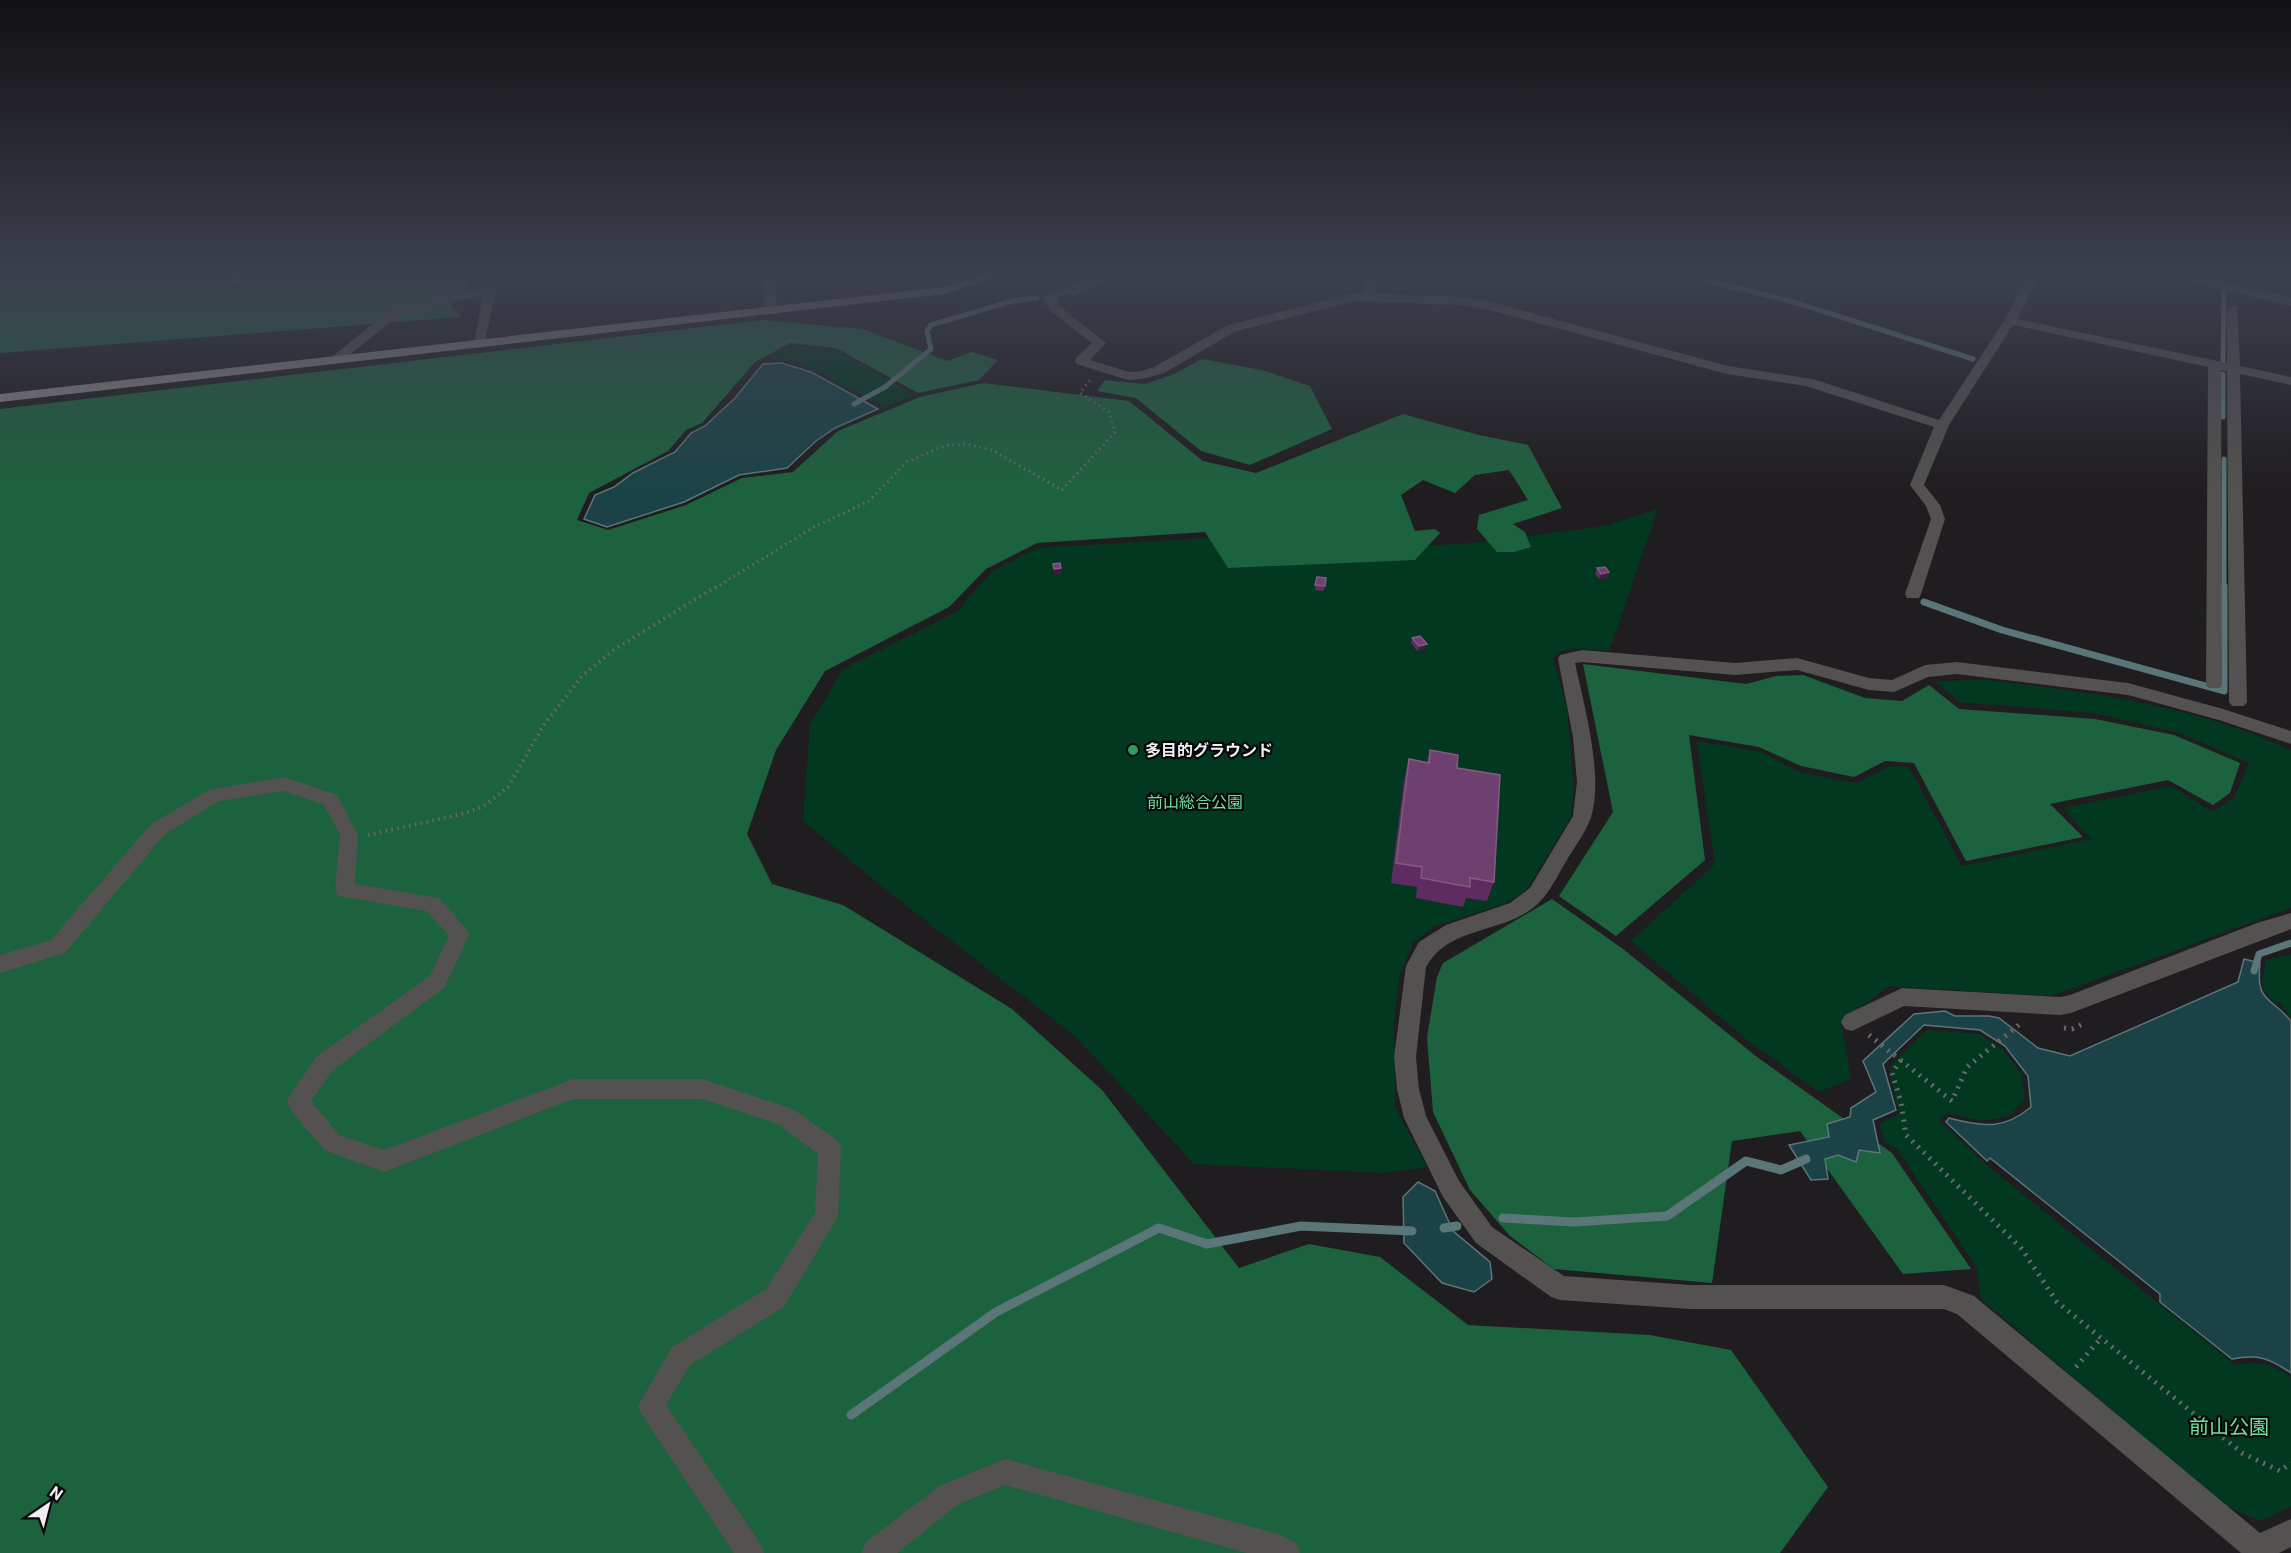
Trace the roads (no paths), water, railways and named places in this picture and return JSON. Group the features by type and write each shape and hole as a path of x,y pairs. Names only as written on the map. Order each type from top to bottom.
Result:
{"main road":[{"path":"0,398 467,345"}],"street":[{"path":"334,360 353,345"},
{"path":"1097,345 1081,361 1128,376 1159,370 1202,345"},
{"path":"1636,345 1727,370 1808,382 1942,425"},
{"path":"1913,594 1938,519 1933,505 1917,484 1942,425 1994,345"},
{"path":"2124,345 2291,381"},
{"path":"2232,345 2238,702"},
{"path":"2214,684 2215,365"},
{"path":"2215,433 2234,438"},
{"path":"2291,738 2223,714 2128,689 1958,668 1925,671 1894,686 1869,684 1797,664 1735,669 1582,656 1566,659 1583,748 1586,782 1582,817 1537,894 1517,909 1454,931 1426,948 1416,966 1405,1057 1408,1089 1415,1118 1451,1189 1484,1235 1560,1288 1690,1297 1944,1297 1965,1305 2257,1549 2291,1533"},
{"path":"0,964 58,947 158,830 214,795 284,784 332,800 349,835 345,890 432,904 460,933 437,982 326,1063 298,1102 333,1143 384,1161 573,1089 702,1089 785,1116 830,1149 826,1216 775,1298 681,1356 651,1406 750,1553"},
{"path":"1852,1022 1902,997 2060,1006 2071,1004 2264,929 2291,921"},
{"path":"875,1553 948,1495 1005,1472 1278,1548 1286,1553"}],"water":[{"path":"781,363 811,372 878,409 835,428 816,441 787,468 739,475 684,502 607,527 584,519 595,495 614,487 633,473 675,452 691,433 705,426 735,398 763,364"},
{"path":"2244,959 2260,963 2259,976 2262,992 2291,1021 2291,1373 2263,1358 2232,1359 2160,1302 2160,1294 1990,1158 1987,1161 1946,1122 1949,1118 1972,1123 2002,1123 2021,1115 2031,1107 2028,1076 2005,1046 1980,1030 1924,1025 1883,1064 1896,1110 1873,1120 1880,1153 1859,1150 1856,1162 1838,1155 1825,1159 1828,1179 1811,1180 1789,1145 1829,1137 1827,1124 1850,1117 1851,1108 1876,1092 1863,1061 1914,1014 1945,1011 1955,1016 1999,1018 2038,1048 2070,1056 2238,982"},
{"path":"1418,1182 1435,1191 1453,1231 1490,1262 1492,1279 1474,1292 1442,1283 1404,1243 1403,1197"}],"waterway":[{"path":"854,404 885,387 931,349 930,345"},
{"path":"1931,345 1973,359"},
{"path":"2223,345 2223,362"},
{"path":"2223,374 2223,417"},
{"path":"1924,602 2002,630 2224,691 2224,459"},
{"path":"2254,971 2259,954 2291,943"},
{"path":"1503,1218 1575,1222 1667,1216 1746,1161 1781,1170 1806,1159"},
{"path":"851,1415 996,1312 1159,1228 1207,1244 1301,1226 1412,1231"},
{"path":"1444,1228 1457,1226"}],"place":[{"name":"多目的グラウンド","path":"1133,750"}],"park label":[{"name":"前山総合公園","path":"1195,802"},
{"name":"前山公園","path":"2229,1427"}]}
